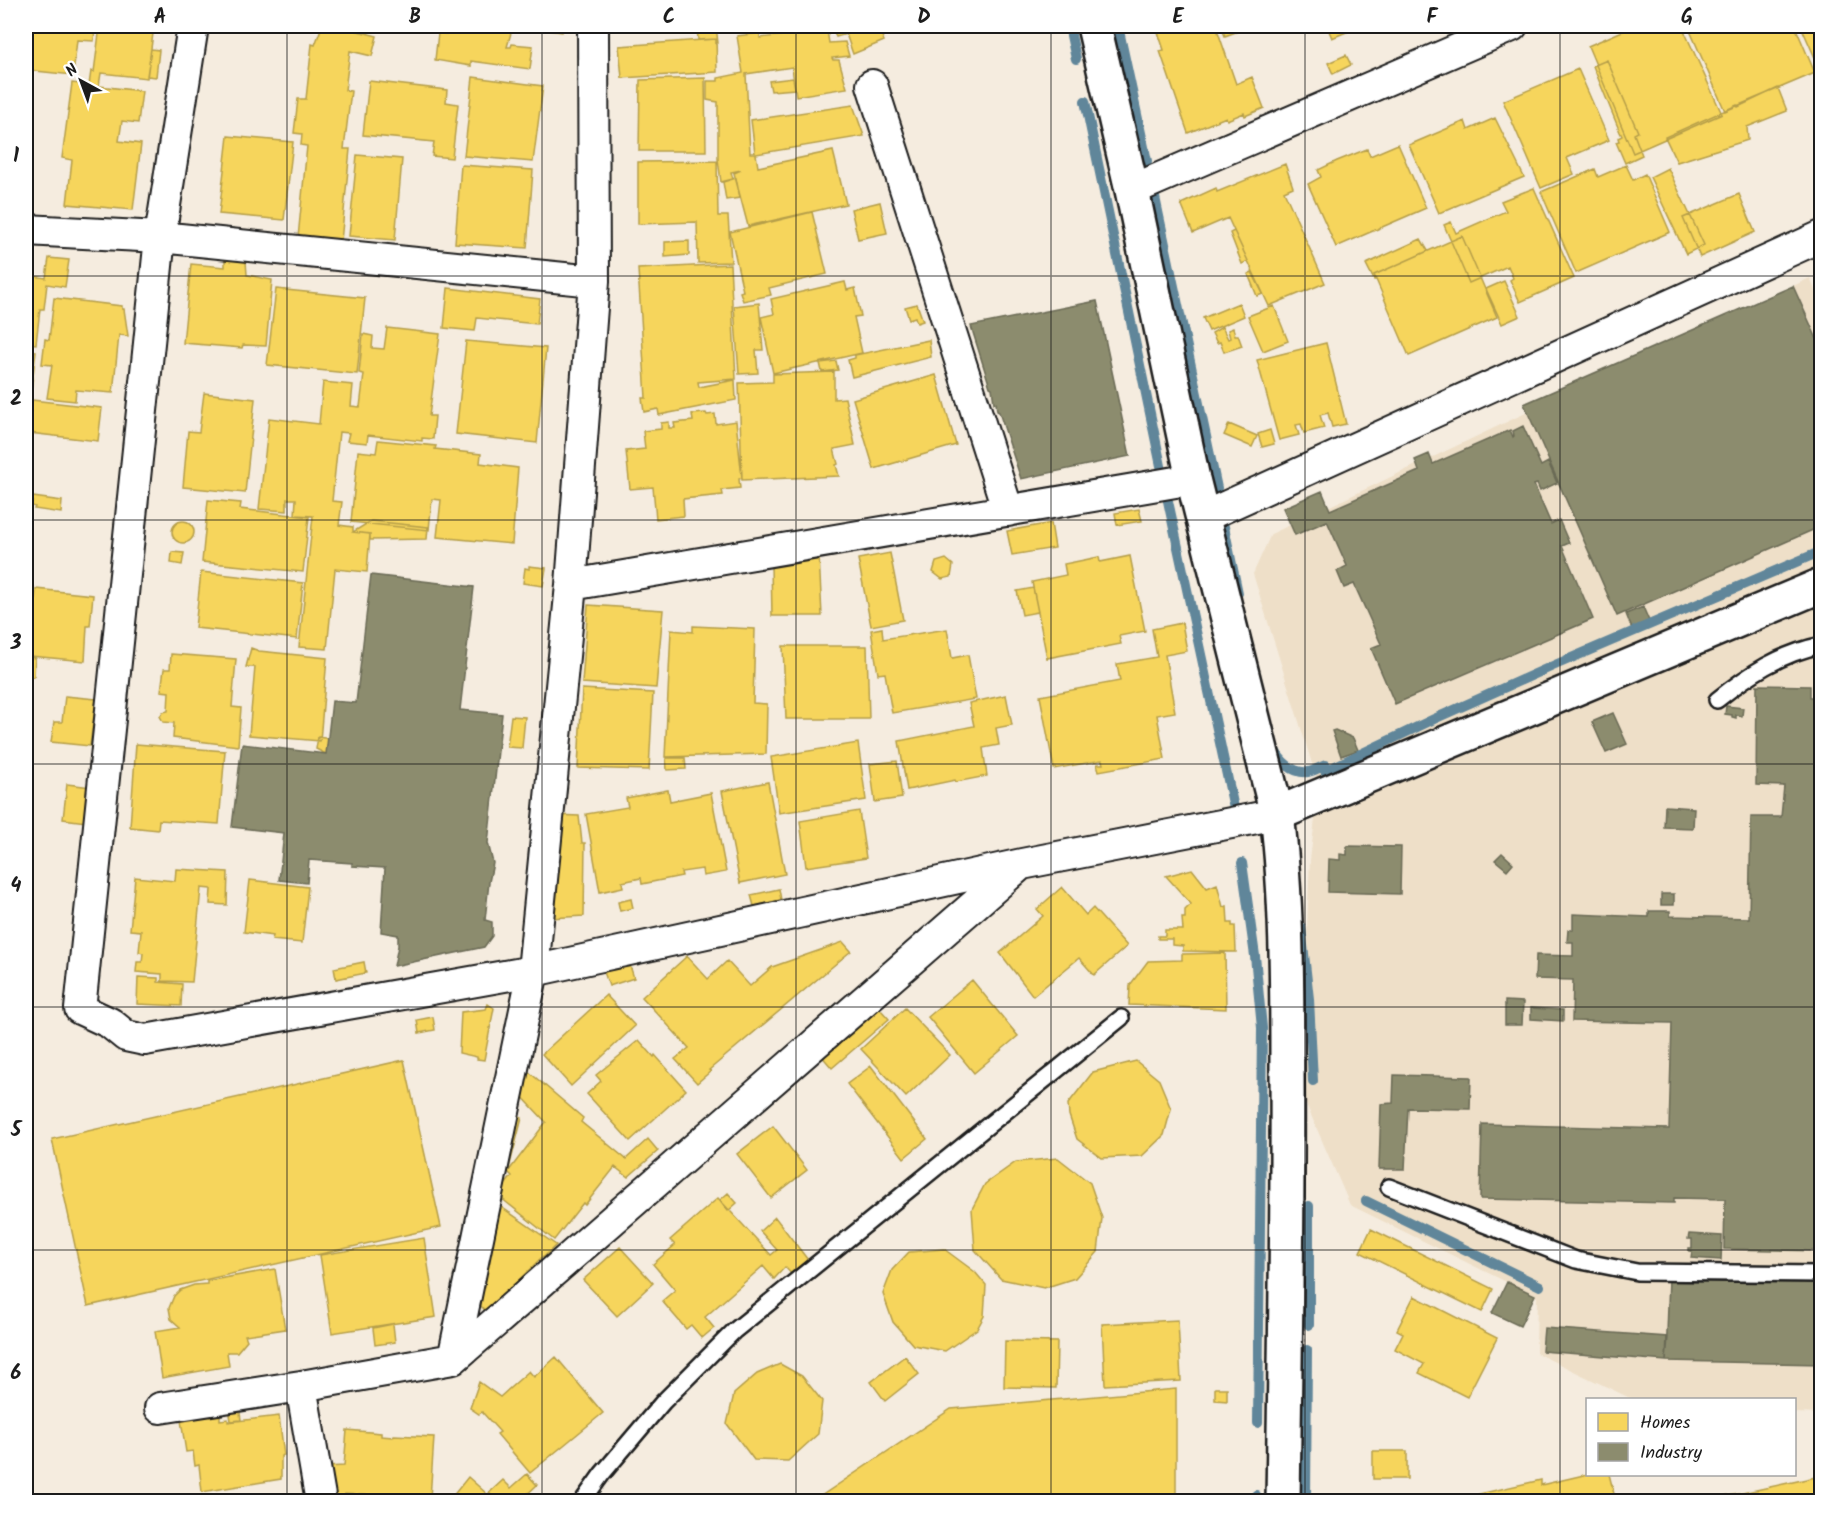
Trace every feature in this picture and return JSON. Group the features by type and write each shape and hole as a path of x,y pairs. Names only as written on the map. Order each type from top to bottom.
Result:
{"main road":[{"path":"1094,26 1132,190 1193,479 1277,814 1283,863 1287,1038 1288,1173 1283,1502"},
{"path":"1277,814 1821,585"}],"street":[{"path":"193,26 160,237 80,1009 110,1023 126,1036 145,1040 533,971 1022,864 1277,814"},
{"path":"453,1359 533,971 571,585 594,281 593,26"},
{"path":"1132,190 1512,26"},
{"path":"872,85 1008,511"},
{"path":"26,230 160,237 594,281"},
{"path":"1203,517 1821,236"},
{"path":"571,585 1193,479"},
{"path":"160,1408 453,1359 1022,864"},
{"path":"301,1386 321,1502"}],"lane":[{"path":"1717,700 1746,677 1782,657 1821,645"},
{"path":"582,1502 602,1474 663,1402 734,1331 1122,1018"},
{"path":"1389,1187 1576,1260 1637,1272 1821,1274"}],"shaded area":[{"path":"1810,278 1822,306 1821,1414 1796,1413 1796,1398 1630,1398 1536,1353 1537,1297 1350,1205 1300,1090 1310,860 1319,786 1253,574 1271,534"}],"building: Homes":[{"path":"26,26 95,26 94,41 77,40 73,75 26,70"},
{"path":"100,26 154,26 147,78 101,73 99,86 142,91 138,123 122,121 119,141 141,144 133,210 67,204 72,160 62,158 72,83 89,85 91,71 94,72"},
{"path":"322,26 339,26 377,36 372,56 350,51 345,90 351,91 344,149 350,149 340,252 297,248 307,146 301,145 302,134 294,133 298,99 306,99 312,44 315,45"},
{"path":"349,26 372,26 369,32"},
{"path":"444,26 513,26 507,47 511,47 512,44 533,46 530,69 471,61 471,66 435,60 438,33 450,34 450,28"},
{"path":"541,26 562,26 562,32 541,29"},
{"path":"616,26 633,26 633,29 616,30"},
{"path":"697,26 716,26 718,43 716,39 698,40"},
{"path":"832,26 878,26 884,41 853,54 846,34 836,37"},
{"path":"1156,26 1216,26 1236,84 1252,77 1264,108 1245,116 1244,113 1227,120 1226,117 1188,133 1160,51 1164,50"},
{"path":"1221,26 1252,26 1225,36"},
{"path":"1327,26 1361,26 1332,38"},
{"path":"1634,26 1682,26 1722,114 1633,153 1588,46"},
{"path":"1688,26 1795,26 1815,73 1725,111"},
{"path":"1801,26 1822,26 1822,68 1820,69"},
{"path":"827,30 829,43 845,42 849,56 832,58 839,60 847,88 796,96 792,67 746,74 750,153 755,153 751,120 853,105 864,136 756,154 758,167 833,151 846,204 748,226 734,173 741,170 731,172 733,179 721,182 718,159 718,102 707,100 707,81 718,81 718,78 743,73 737,36 760,33 760,38"},
{"path":"716,39 717,72 622,78 619,46"},
{"path":"151,49 159,50 156,77 147,76"},
{"path":"1346,55 1351,65 1333,74 1328,63"},
{"path":"1607,60 1638,132 1634,134 1642,155 1625,163 1616,142 1622,136 1593,66"},
{"path":"1578,69 1609,140 1567,158 1574,174 1541,188 1503,101"},
{"path":"473,77 543,86 533,162 464,156"},
{"path":"705,78 706,151 639,151 640,80"},
{"path":"793,78 795,89 771,91 769,81"},
{"path":"369,81 447,90 446,102 458,104 452,158 432,156 434,142 363,135"},
{"path":"1778,88 1787,111 1747,127 1748,140 1677,162 1665,137"},
{"path":"1495,118 1524,177 1439,213 1409,145 1465,121 1468,130"},
{"path":"228,136 293,142 284,220 219,214"},
{"path":"1398,144 1426,208 1336,247 1308,184 1321,177 1318,170 1337,161 1367,149 1370,156"},
{"path":"357,155 402,159 395,240 349,236"},
{"path":"717,161 718,216 728,216 731,262 698,263 697,222 638,224 638,162"},
{"path":"1285,164 1293,187 1284,191 1325,283 1269,306 1228,218 1193,233 1181,204 1216,188 1217,192"},
{"path":"461,165 533,170 527,248 455,243"},
{"path":"1626,165 1633,180 1645,174 1670,232 1576,273 1541,192 1595,169 1598,177"},
{"path":"1668,168 1704,245 1686,254 1650,177"},
{"path":"736,178 740,198 726,200 723,182"},
{"path":"1534,188 1574,278 1520,302 1510,280 1513,278 1508,266 1469,283 1444,225 1451,222 1456,233 1506,211 1501,201"},
{"path":"1739,194 1755,232 1700,257 1683,218"},
{"path":"880,202 887,233 858,239 851,209"},
{"path":"812,212 827,274 769,288 771,295 743,301 740,292 743,291 730,232"},
{"path":"1234,231 1248,261 1242,264 1230,233"},
{"path":"1462,236 1497,317 1409,356 1374,275"},
{"path":"1421,239 1428,251 1374,275 1374,280 1366,264"},
{"path":"689,241 689,255 665,257 665,242"},
{"path":"49,258 69,260 65,287 47,284 44,309 40,309 36,344 26,343 26,275 46,278"},
{"path":"225,259 246,261 247,275 272,280 266,346 243,345 242,348 183,343 191,264 225,267"},
{"path":"730,264 736,379 698,382 699,387 735,380 736,400 659,415 658,409 644,412 642,398 646,398 638,269"},
{"path":"1252,272 1263,294 1257,296 1248,274"},
{"path":"1504,281 1520,316 1502,324 1486,289"},
{"path":"845,282 847,290 855,288 861,316 854,317 862,353 773,373 761,317 774,314 771,299"},
{"path":"448,288 540,299 537,324 477,318 475,331 444,328"},
{"path":"276,289 365,298 357,374 267,365"},
{"path":"54,298 122,306 124,309 128,336 119,335 113,393 76,390 75,401 47,398 52,365 42,364 45,339 49,340"},
{"path":"759,303 763,350 756,350 758,373 739,374 734,306"},
{"path":"1239,303 1244,316 1209,331 1203,318"},
{"path":"917,304 923,321 917,323 915,317 909,319 905,307"},
{"path":"1274,306 1288,341 1263,351 1248,316"},
{"path":"1222,327 1228,339 1230,338 1228,330 1233,328 1242,346 1224,352 1220,342 1217,343 1212,333"},
{"path":"387,328 440,334 429,416 435,416 433,439 422,438 422,441 368,435 367,443 347,441 349,433 339,432 332,501 342,502 339,525 353,527 353,532 370,534 367,572 335,569 327,649 299,647 313,516 295,515 296,499 287,499 287,511 259,509 269,418 319,424 323,382 353,385 351,406 360,407 364,374 359,373 363,334 373,336 372,348 384,349"},
{"path":"929,340 931,357 852,377 848,360 855,358 855,355"},
{"path":"466,341 546,348 537,443 456,434"},
{"path":"1326,343 1346,424 1332,427 1328,413 1320,415 1324,428 1304,433 1301,424 1296,425 1299,435 1279,440 1257,360"},
{"path":"26,350 36,351 26,432"},
{"path":"836,361 838,370 822,372 820,363"},
{"path":"834,372 834,399 845,398 855,445 834,449 839,476 742,480 739,383 773,382 773,374"},
{"path":"936,375 956,445 874,469 853,399"},
{"path":"204,393 255,399 245,493 183,487 188,431 199,432"},
{"path":"32,400 102,408 98,441 29,433"},
{"path":"706,413 707,415 715,414 716,424 736,421 742,478 739,479 740,488 722,490 723,495 683,499 684,516 656,519 653,487 630,489 626,451 645,449 643,431 661,429 661,423 669,422 669,428 675,428 674,423 693,421 692,414"},
{"path":"1229,424 1257,436 1252,447 1224,435"},
{"path":"1270,430 1274,444 1262,447 1258,434"},
{"path":"378,440 436,446 435,449 481,454 480,463 518,468 512,544 437,537 441,500 432,499 429,530 351,522 358,451 376,453"},
{"path":"33,497 62,501 61,513 34,509"},
{"path":"208,500 241,503 240,509 309,517 303,572 202,562"},
{"path":"1139,509 1142,521 1117,525 1115,513"},
{"path":"183,521 191,524 194,532 191,540 183,543 175,540 172,532 175,524"},
{"path":"371,521 428,527 427,539 370,540 370,534 353,532"},
{"path":"1051,523 1055,548 1012,555 1007,531"},
{"path":"172,552 184,553 182,565 171,563"},
{"path":"890,553 903,620 871,626 858,559"},
{"path":"819,555 822,616 772,616 771,564"},
{"path":"1130,556 1145,631 1119,636 1121,644 1047,658 1032,582 1066,575 1064,564 1099,557 1100,562"},
{"path":"946,559 953,565 951,577 942,579 933,572 936,562"},
{"path":"529,566 546,568 543,586 523,583 525,568 529,569"},
{"path":"201,572 303,583 297,639 195,628"},
{"path":"26,586 34,587 29,629 26,629"},
{"path":"1033,588 1038,612 1022,615 1017,591"},
{"path":"36,589 93,595 90,626 87,626 85,661 30,656"},
{"path":"588,605 663,610 656,688 582,683"},
{"path":"1182,623 1187,651 1165,655 1175,712 1157,715 1165,759 1099,771 1097,764 1103,764 1102,760 1054,769 1040,696 1120,681 1117,664 1157,657 1152,629"},
{"path":"693,626 755,629 753,703 767,704 766,754 665,757 671,630 693,632"},
{"path":"882,628 883,639 947,629 952,658 968,655 976,699 892,713 885,673 878,674 871,630"},
{"path":"783,646 867,646 869,719 786,719"},
{"path":"251,648 259,651 327,658 320,741 249,735 255,667 246,667"},
{"path":"26,654 28,657 35,658 34,677 26,676"},
{"path":"171,654 236,659 232,707 241,708 238,746 173,738 174,723 163,722 160,716 163,712 168,711 169,692 161,691 164,669 170,669"},
{"path":"582,689 653,693 649,770 578,768"},
{"path":"1006,695 1012,725 996,728 999,745 983,748 987,776 907,790 899,741 974,726 969,703"},
{"path":"65,696 96,699 90,746 51,742 54,722 62,722"},
{"path":"511,716 525,717 522,748 507,747"},
{"path":"318,737 337,740 326,754 316,749"},
{"path":"858,743 866,800 779,813 771,757"},
{"path":"136,744 225,751 219,824 159,820 158,830 130,827"},
{"path":"666,758 685,758 686,769 667,770"},
{"path":"897,761 902,798 875,802 870,764"},
{"path":"768,782 785,874 740,883 722,791"},
{"path":"67,784 91,787 86,822 63,819"},
{"path":"668,790 670,801 711,793 726,872 703,876 702,869 681,872 682,876 642,884 641,878 622,882 623,887 600,892 586,814 628,807 626,798"},
{"path":"859,811 866,858 806,867 800,821"},
{"path":"554,815 579,816 582,843 585,843 584,916 550,918"},
{"path":"176,869 228,872 227,905 210,904 211,889 201,888 192,982 162,981 162,974 136,972 137,962 142,962 143,953 139,952 141,931 130,930 135,877 175,881"},
{"path":"1192,869 1207,888 1217,884 1223,907 1227,906 1228,923 1235,926 1236,952 1183,951 1183,946 1172,945 1172,939 1158,939 1158,936 1165,936 1165,930 1183,930 1182,918 1185,918 1185,910 1191,904 1166,876"},
{"path":"250,880 308,887 302,943 272,940 273,936 244,932"},
{"path":"1062,887 1086,915 1093,908 1127,946 1094,975 1079,958 1033,996 1000,953 1043,916 1037,909"},
{"path":"779,889 781,900 754,906 751,895"},
{"path":"631,899 633,908 620,911 618,902"},
{"path":"843,942 851,951 709,1070 711,1071 697,1083 675,1059 689,1048 642,997 687,956 708,979 727,961 750,986 772,967"},
{"path":"623,944 634,978 609,986 597,952"},
{"path":"1225,953 1226,1009 1129,1005 1130,985 1148,961 1182,960 1182,954"},
{"path":"364,962 366,973 336,979 334,968"},
{"path":"138,977 158,978 158,982 182,984 181,1006 137,1004"},
{"path":"972,980 1018,1036 974,1073 928,1017"},
{"path":"606,995 635,1026 571,1086 542,1054"},
{"path":"871,999 889,1019 832,1068 814,1047"},
{"path":"488,1004 494,1008 484,1060 459,1053 461,1012 486,1009"},
{"path":"905,1008 950,1055 906,1097 861,1049"},
{"path":"433,1017 435,1030 419,1033 417,1020"},
{"path":"639,1040 686,1090 630,1141 587,1094 601,1081 596,1075"},
{"path":"404,1060 441,1227 88,1306 52,1139"},
{"path":"1136,1061 1159,1080 1171,1109 1164,1135 1142,1156 1102,1158 1077,1139 1068,1104 1093,1072"},
{"path":"522,1066 583,1118 581,1122 626,1159 648,1139 658,1151 628,1177 615,1167 554,1240 501,1198 497,1204 556,1245 487,1312 463,1289 497,1195 512,1176 508,1172 546,1122 517,1091"},
{"path":"871,1066 927,1139 904,1158 847,1084"},
{"path":"507,1114 522,1118 508,1172 496,1168"},
{"path":"773,1126 807,1170 771,1198 737,1154"},
{"path":"1058,1158 1090,1183 1102,1218 1098,1252 1075,1278 1044,1288 1001,1279 975,1250 972,1209 985,1184 1016,1162"},
{"path":"728,1193 737,1203 728,1211 720,1200"},
{"path":"718,1198 771,1255 777,1250 760,1231 775,1217 811,1264 795,1278 785,1267 774,1279 763,1266 705,1317 714,1328 702,1338 691,1325 686,1329 662,1301 675,1290 653,1264 675,1245 670,1240"},
{"path":"1371,1229 1493,1289 1482,1312 1360,1252"},
{"path":"424,1238 436,1317 332,1333 320,1255"},
{"path":"620,1247 653,1283 617,1316 583,1280"},
{"path":"944,1249 975,1272 986,1285 984,1316 977,1329 945,1351 913,1345 893,1322 883,1294 892,1270 909,1252"},
{"path":"275,1269 285,1329 245,1335 247,1340 237,1352 227,1352 229,1366 162,1378 155,1331 180,1327 171,1319 169,1308 174,1296 180,1290 194,1285 207,1284 207,1281"},
{"path":"1414,1296 1497,1338 1467,1397 1419,1373 1424,1364 1395,1349 1403,1333 1397,1330"},
{"path":"1178,1320 1181,1381 1105,1385 1102,1324"},
{"path":"393,1324 395,1342 375,1345 373,1328"},
{"path":"1005,1341 1057,1342 1056,1388 1004,1387"},
{"path":"905,1356 919,1374 885,1401 871,1382"},
{"path":"556,1357 603,1413 530,1473 497,1434 500,1432 482,1412 479,1414 470,1408 479,1382 500,1397 529,1371 534,1377"},
{"path":"780,1364 802,1376 822,1401 818,1434 788,1461 754,1460 727,1424 734,1394 757,1374"},
{"path":"1215,1388 1227,1388 1227,1401 1215,1400"},
{"path":"1176,1389 1176,1502 812,1502 951,1409"},
{"path":"239,1406 241,1420 231,1421 229,1407"},
{"path":"220,1411 220,1420 228,1419 228,1422 279,1416 284,1455 281,1456 281,1479 202,1492 199,1465 195,1466 193,1451 186,1452 180,1414"},
{"path":"347,1430 381,1433 381,1436 393,1437 394,1435 434,1437 430,1499 345,1494 345,1502 331,1502 325,1467 344,1466"},
{"path":"1373,1451 1407,1451 1407,1479 1373,1479"},
{"path":"527,1474 537,1485 519,1502 499,1502 489,1493 503,1480 511,1488"},
{"path":"1586,1474 1610,1476 1616,1502 1481,1502 1479,1494 1541,1480 1541,1485"},
{"path":"468,1477 496,1502 448,1502"},
{"path":"1816,1477 1818,1487 1822,1486 1822,1502 1701,1502"}],"building: Industry":[{"path":"1793,286 1822,350 1822,526 1617,616 1524,404"},
{"path":"1097,301 1130,456 1021,479 996,403 994,403 992,388 971,326"},
{"path":"1523,426 1541,466 1548,462 1557,483 1540,491 1537,484 1534,485 1551,524 1559,520 1569,543 1562,546 1593,619 1395,704 1371,648 1381,644 1354,584 1344,588 1337,571 1347,566 1327,521 1295,535 1283,508 1322,491 1330,510 1419,471 1415,460 1429,454 1433,464 1510,430 1513,437 1513,431"},
{"path":"371,575 474,587 460,710 502,714 488,843 493,863 485,920 492,922 492,936 484,947 394,966 398,935 381,932 385,868 309,860 307,883 279,880 284,833 232,827 242,744 326,754 332,701 356,703"},
{"path":"1643,607 1649,621 1632,629 1626,614"},
{"path":"1757,685 1810,686 1810,697 1822,697 1822,1251 1724,1249 1725,1199 1674,1198 1674,1203 1480,1199 1482,1124 1669,1129 1672,1023 1572,1021 1573,980 1535,979 1536,955 1573,956 1573,942 1567,942 1568,930 1573,930 1573,914 1649,917 1649,911 1670,911 1670,916 1749,918 1751,817 1781,817 1784,786 1756,785"},
{"path":"1726,706 1743,708 1742,716 1736,715 1736,718 1725,714"},
{"path":"1613,713 1627,744 1606,753 1592,722"},
{"path":"1335,730 1353,738 1358,750 1341,756 1332,731"},
{"path":"1665,806 1694,808 1693,828 1664,827"},
{"path":"1347,846 1401,847 1400,894 1328,892 1329,859 1340,860 1340,854 1347,855"},
{"path":"1502,853 1513,863 1507,870 1495,860"},
{"path":"1661,894 1674,894 1674,905 1661,905"},
{"path":"1505,1001 1523,1002 1522,1025 1505,1025"},
{"path":"1531,1008 1563,1010 1563,1021 1531,1019"},
{"path":"1394,1075 1471,1077 1470,1109 1408,1108 1405,1169 1379,1169 1381,1104 1393,1103"},
{"path":"1689,1234 1722,1236 1721,1260 1691,1258 1692,1251 1689,1251 1689,1248 1692,1248 1692,1239 1688,1239"},
{"path":"1669,1278 1822,1282 1822,1364 1666,1361"},
{"path":"1507,1282 1535,1295 1520,1326 1492,1313"},
{"path":"1544,1328 1668,1337 1666,1361 1542,1351"}],"waterway":[{"path":"1069,26 1076,59"},
{"path":"1118,26 1147,161"},
{"path":"1085,101 1161,466"},
{"path":"1153,188 1217,488"},
{"path":"1168,501 1234,808"},
{"path":"1223,522 1238,593"},
{"path":"1325,771 1555,665 1822,551"},
{"path":"1274,748 1279,757 1297,771 1308,772 1326,765"},
{"path":"1242,863 1262,1028 1258,1423"},
{"path":"1301,927 1309,999 1313,1081"},
{"path":"1366,1201 1540,1286"},
{"path":"1309,1206 1309,1325"},
{"path":"1306,1502 1307,1350"},
{"path":"1256,1495 1256,1502"}]}
